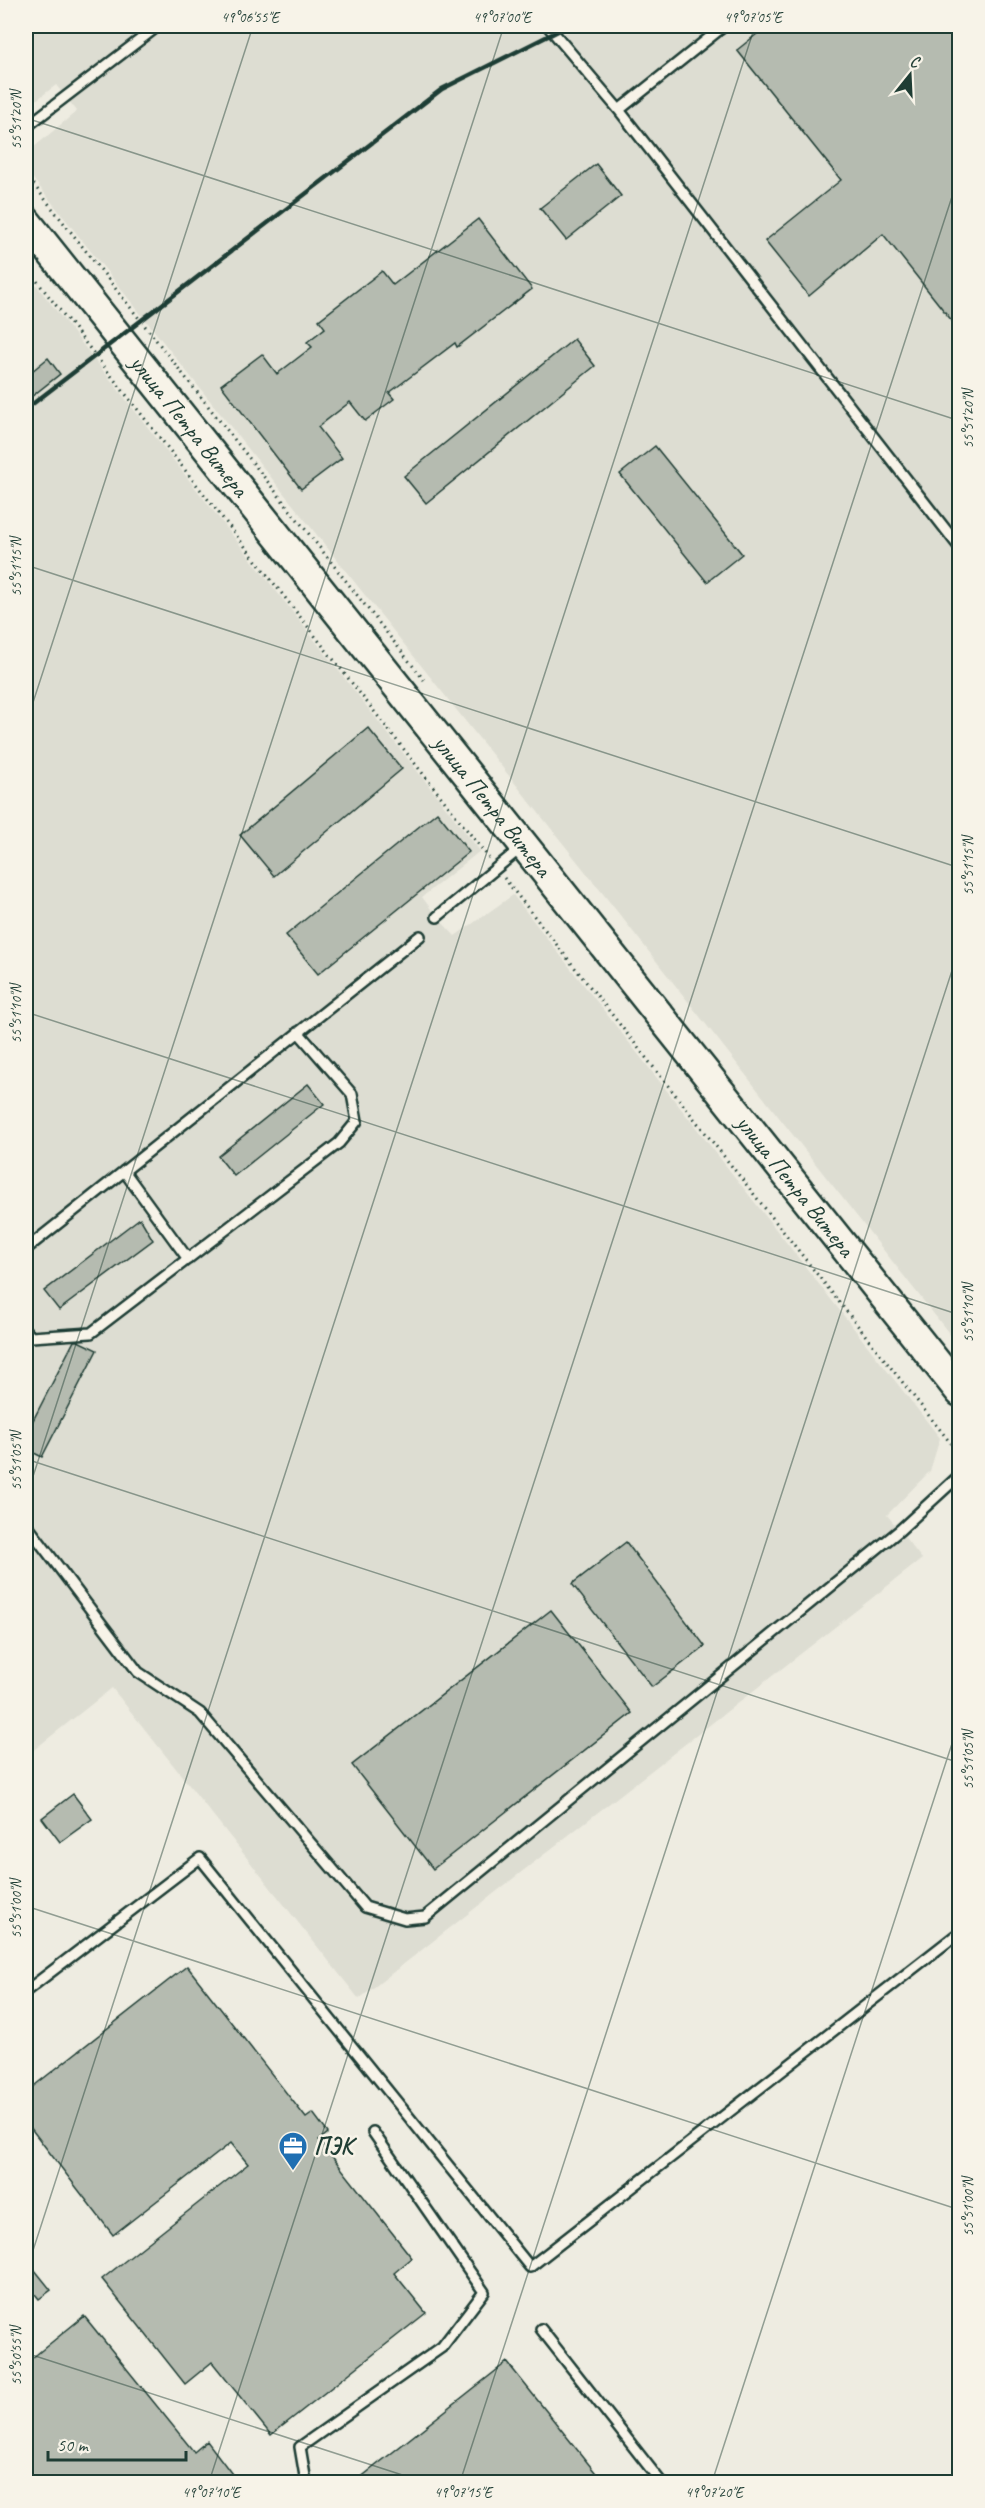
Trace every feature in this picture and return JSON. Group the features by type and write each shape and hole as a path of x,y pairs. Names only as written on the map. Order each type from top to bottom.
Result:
{"main road":[{"name":"улица Петра Витера","path":"26,222 960,1392"}],"lane":[{"path":"26,127 158,26"},
{"path":"548,26 619,110 960,548"},
{"path":"619,110 724,26"},
{"path":"437,917 524,846"},
{"path":"26,1249 420,936"},
{"path":"26,1331 31,1337 91,1333 339,1143 357,1121 352,1094 298,1032"},
{"path":"124,1171 188,1259"},
{"path":"26,1524 138,1672 200,1713 365,1907 405,1920 425,1917 900,1530 960,1475"},
{"path":"26,1991 200,1858 530,2267 960,1932"},
{"path":"306,2482 300,2447 442,2347 484,2292 373,2132"},
{"path":"541,2329 661,2482"}],"path":[{"path":"26,135 32,143 26,149"}],"shaded area":[{"path":"26,26 959,26 959,1346 620,915 26,170 27,153 77,111 56,85 26,108"},
{"path":"26,272 480,851 422,897 437,917 455,936 513,895 940,1438 930,1471 887,1515 922,1559 359,1999 112,1688 26,1756"}],"building":[{"path":"767,26 960,26 960,331 883,234 809,296 765,241 841,180 737,50"},
{"path":"596,164 621,196 566,240 540,208"},
{"path":"478,219 532,289 457,347 455,343 389,393 394,399 365,421 350,402 318,427 342,458 301,489 221,385 262,354 277,374 312,347 307,342 325,328 319,320 382,271 393,285"},
{"path":"574,339 595,366 426,503 404,476"},
{"path":"48,358 60,374 26,401 26,376"},
{"path":"655,446 742,554 707,582 620,474"},
{"path":"368,728 402,769 274,876 240,835"},
{"path":"437,812 469,852 318,974 286,935"},
{"path":"308,1084 324,1104 234,1176 218,1156"},
{"path":"140,1218 153,1240 59,1310 44,1291"},
{"path":"74,1341 97,1350 42,1457 26,1449 26,1434"},
{"path":"626,1542 705,1646 652,1687 572,1584"},
{"path":"551,1610 632,1713 433,1869 352,1765"},
{"path":"73,1794 92,1819 60,1842 42,1818"},
{"path":"187,1966 306,2118 313,2113 328,2133 319,2140 412,2258 394,2273 426,2313 271,2435 212,2362 185,2384 102,2279 248,2164 231,2143 113,2235 26,2122 26,2092"},
{"path":"26,2259 51,2290 39,2299 26,2283"},
{"path":"84,2316 194,2452 207,2441 238,2482 26,2482 26,2363"},
{"path":"507,2362 603,2482 355,2482"}],"railway":[{"path":"26,409 442,89 568,26"}],"place":[{"name":"ПЭК","path":"293,2172"}]}
